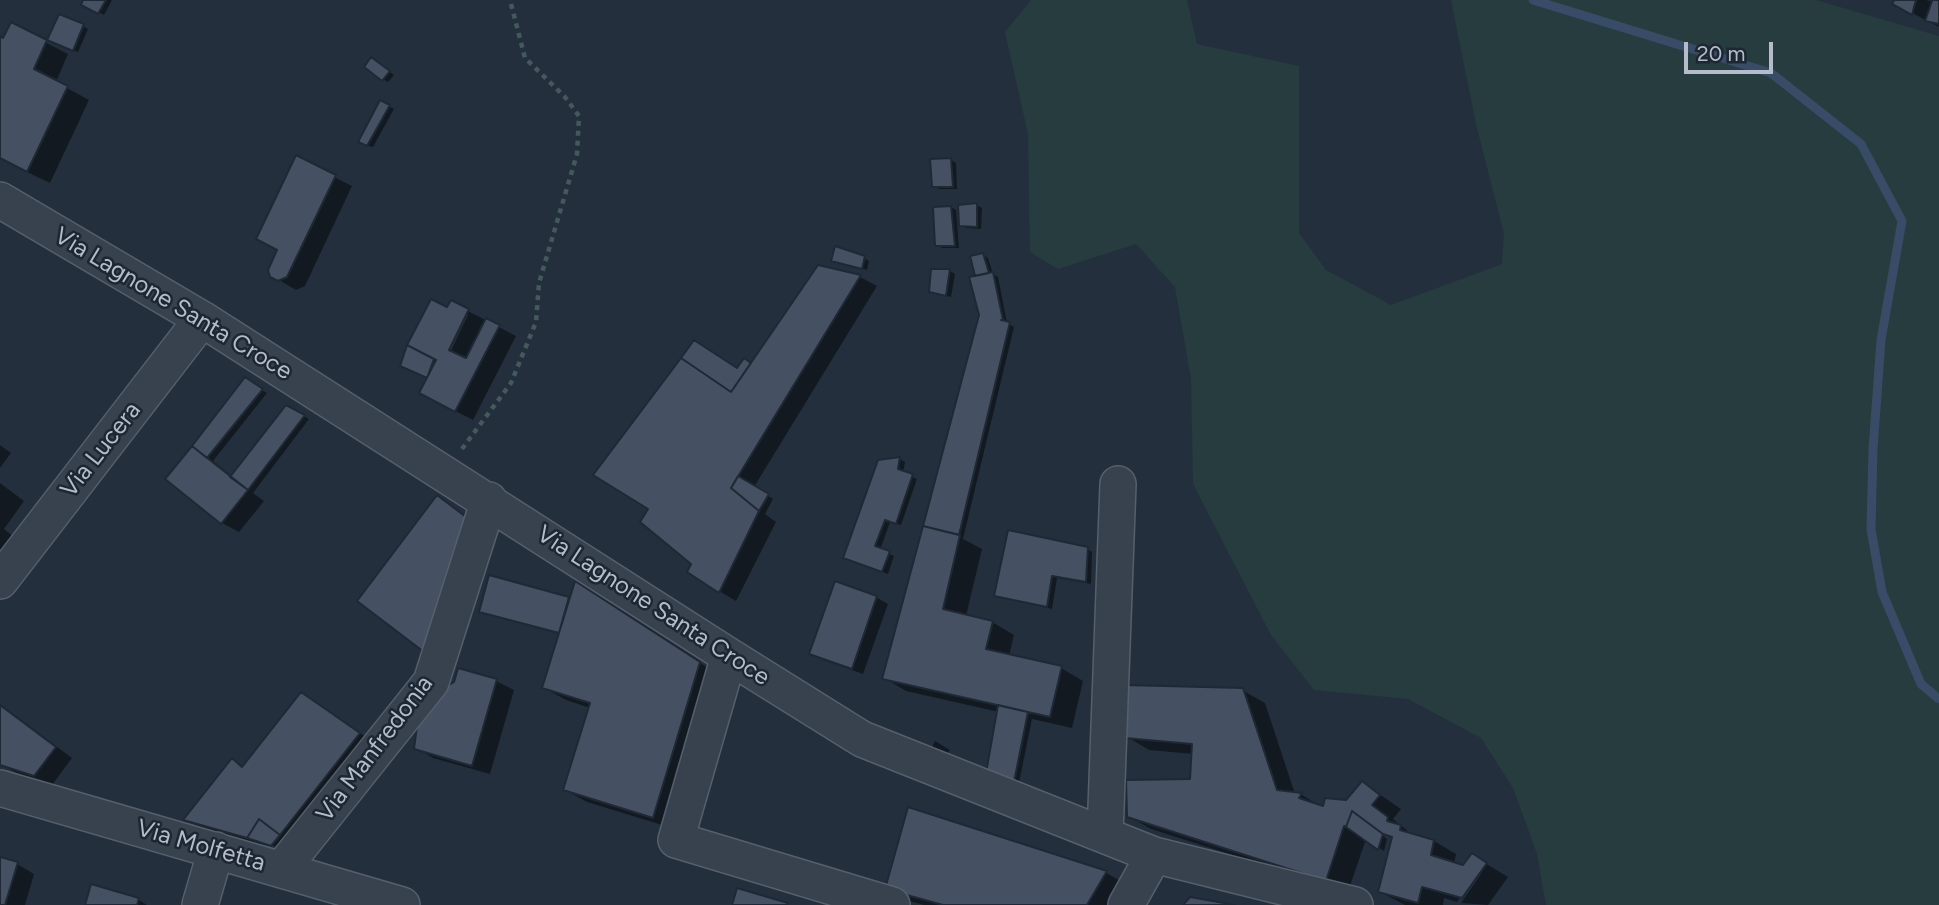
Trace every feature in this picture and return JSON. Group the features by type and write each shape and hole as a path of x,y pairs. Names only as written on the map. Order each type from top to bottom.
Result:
{"street":[{"name":"Via Lagnone Santa Croce","path":"0,200 202,318 862,739 1154,855 1355,905"},
{"name":"Via Lucera","path":"0,581 202,318"},
{"path":"1105,835 1118,484"},
{"name":"Via Manfredonia","path":"281,870 431,682 489,500"},
{"path":"729,656 676,840 892,905"},
{"name":"Via Molfetta","path":"0,788 402,905"},
{"path":"200,905 216,850"},
{"path":"1126,905 1154,855"}],"path":[{"path":"445,472 511,383 536,321 539,283 577,154 579,116 565,97 525,58 510,0"}],"green space":[{"path":"1031,0 1187,0 1197,44 1299,66 1299,233 1326,270 1391,305 1502,264 1504,234 1476,124 1451,0 1816,0 1939,36 1939,905 1546,905 1537,854 1513,788 1481,738 1408,699 1314,690 1271,635 1193,484 1191,379 1175,287 1136,244 1058,269 1030,252 1028,134 1005,32"}],"building":[{"path":"83,0 106,0 98,14 81,5"},
{"path":"1894,0 1916,0 1912,15 1892,4"},
{"path":"1928,0 1939,0 1939,24 1925,21 1932,1"},
{"path":"59,14 84,24 73,51 47,40"},
{"path":"11,22 47,40 34,69 68,86 27,172 0,158 0,36 3,38"},
{"path":"371,57 390,71 382,81 364,67"},
{"path":"380,100 390,105 367,146 358,142"},
{"path":"296,155 336,175 287,277 278,281 270,277 268,270 277,250 256,239"},
{"path":"951,158 953,187 932,187 930,159"},
{"path":"977,203 977,227 959,226 958,205"},
{"path":"951,206 955,246 935,246 933,207"},
{"path":"835,246 865,256 862,269 831,261"},
{"path":"983,253 989,273 975,276 970,256"},
{"path":"818,265 861,275 731,488 759,511 719,593 687,572 691,564 640,522 648,509 593,475 681,358 731,392"},
{"path":"931,269 950,269 946,296 929,292"},
{"path":"993,272 1001,320 1010,322 959,535 923,526 979,315 969,277"},
{"path":"431,299 447,307 451,300 469,309 449,350 466,358 486,318 500,325 455,412 419,393 436,360 407,345"},
{"path":"694,340 737,368 744,358 751,363 731,392 681,358"},
{"path":"407,345 434,359 427,378 400,366"},
{"path":"245,377 263,389 207,458 192,446"},
{"path":"286,405 305,415 248,490 230,477"},
{"path":"192,446 248,490 221,524 165,479"},
{"path":"900,457 898,469 913,474 896,524 885,520 875,546 890,551 882,572 843,558 878,460"},
{"path":"738,476 769,494 759,511 731,488"},
{"path":"437,495 466,517 424,652 357,601"},
{"path":"923,526 960,535 943,609 993,621 986,649 1062,666 1050,717 882,679"},
{"path":"1008,530 1088,547 1086,582 1052,576 1047,607 994,596"},
{"path":"489,575 569,597 559,633 479,612"},
{"path":"575,581 700,662 653,818 563,790 590,703 542,688"},
{"path":"835,581 877,596 852,669 809,654"},
{"path":"458,668 497,679 472,766 414,749 417,726 442,689 454,682"},
{"path":"1124,685 1243,688 1277,790 1302,793 1299,798 1323,806 1325,798 1346,800 1362,781 1380,795 1372,805 1388,817 1387,821 1401,825 1400,830 1434,840 1431,855 1463,865 1472,853 1487,863 1462,898 1422,887 1418,903 1378,892 1392,837 1383,834 1352,811 1346,827 1344,826 1326,881 1127,817 1126,780 1190,779 1192,744 1125,738"},
{"path":"301,692 360,733 280,835 259,819 247,838 183,820 232,758 242,767"},
{"path":"0,705 56,747 34,776 0,765"},
{"path":"998,705 1028,712 1014,782 986,773"},
{"path":"908,807 1107,871 1087,905 943,905 885,889"},
{"path":"1352,811 1383,834 1378,850 1346,827"},
{"path":"259,819 280,835 271,846 247,838"},
{"path":"0,857 18,862 5,905 0,905"},
{"path":"91,884 139,898 137,905 85,905"},
{"path":"737,888 788,903 732,905"},
{"path":"1190,897 1235,905 1183,905"}],"waterway":[{"path":"1533,0 1771,73 1861,144 1902,221 1881,340 1873,449 1871,529 1882,592 1921,684 1939,699"}]}
